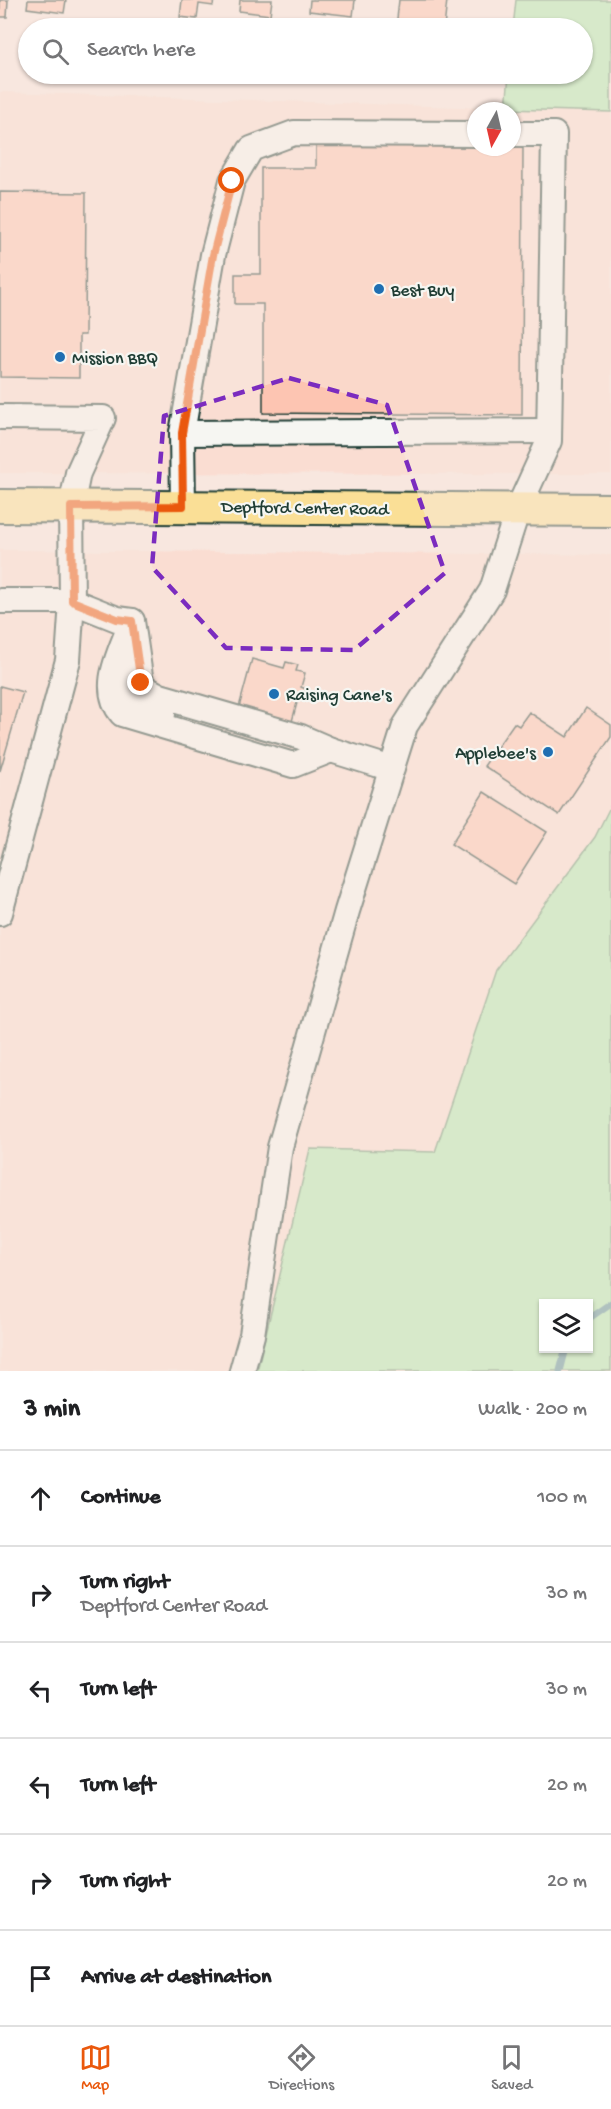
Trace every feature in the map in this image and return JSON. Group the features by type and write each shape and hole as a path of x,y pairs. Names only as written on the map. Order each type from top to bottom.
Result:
{"main road":[{"name":"Deptford Center Road","path":"0,506 611,510"}],"lane":[{"path":"183,506 182,433 213,255 232,181 251,149 294,133 467,134"},
{"path":"242,1371 252,1335 280,1147 347,910 405,726 492,590 519,509 549,441 554,134 521,134"},
{"path":"0,417 103,418 78,473 71,507 72,601 68,660 32,801 0,913"},
{"path":"182,433 549,431"},
{"path":"0,601 72,601 117,619 132,621"},
{"path":"132,621 141,683 147,689 160,696 301,737 331,750 392,769"},
{"path":"132,621 111,678 113,703 122,714 293,765 331,750"}],"highlighted area":[{"path":"289,378 387,405 445,573 354,650 226,648 152,567 164,416"}],"shaded area":[{"path":"0,92 467,107 467,156 521,156 521,109 611,112 611,474 0,473"},
{"path":"0,550 611,555 611,805 595,836 496,970 435,1153 310,1149 257,1371 0,1371"}],"green space":[{"path":"516,0 611,0 611,112 521,109 521,102 507,102 508,84 593,84 593,18 514,18"},
{"path":"611,805 611,1371 257,1371 310,1149 435,1152 496,970 595,837"}],"building":[{"path":"0,0 8,0 7,17 0,17"},
{"path":"28,0 66,0 64,13 27,8"},
{"path":"182,0 214,0 213,6 199,4 197,18 180,17"},
{"path":"240,0 272,0 270,15 239,11"},
{"path":"310,0 355,0 353,16 309,11"},
{"path":"399,0 447,0 445,18 397,18"},
{"name":"Best Buy","path":"316,144 467,145 467,156 521,156 521,145 523,145 522,415 263,413 263,304 235,304 235,274 261,274 261,168 316,168"},
{"path":"0,192 86,193 85,335 79,335 79,378 0,377"},
{"name":"Raising Cane's","path":"252,659 284,668 286,662 298,665 296,671 305,673 301,687 306,689 303,700 298,699 291,725 238,711"},
{"path":"0,686 23,692 0,771"},
{"name":"Applebee's","path":"586,708 611,725 611,737 559,815 484,766 514,723 519,726 529,712 567,737"},
{"path":"484,792 547,832 514,884 451,844"}],"waterway":[{"path":"593,1316 611,1303"},
{"path":"560,1371 565,1353"}],"place":[{"name":"Best Buy","path":"379,289"},
{"name":"Mission BBQ","path":"60,357"},
{"name":"Raising Cane's","path":"274,694"},
{"name":"Applebee's","path":"548,752"}],"route":[{"path":"141,683 132,621 117,619 72,601 71,507 183,506 182,433 213,255 232,181"}]}
